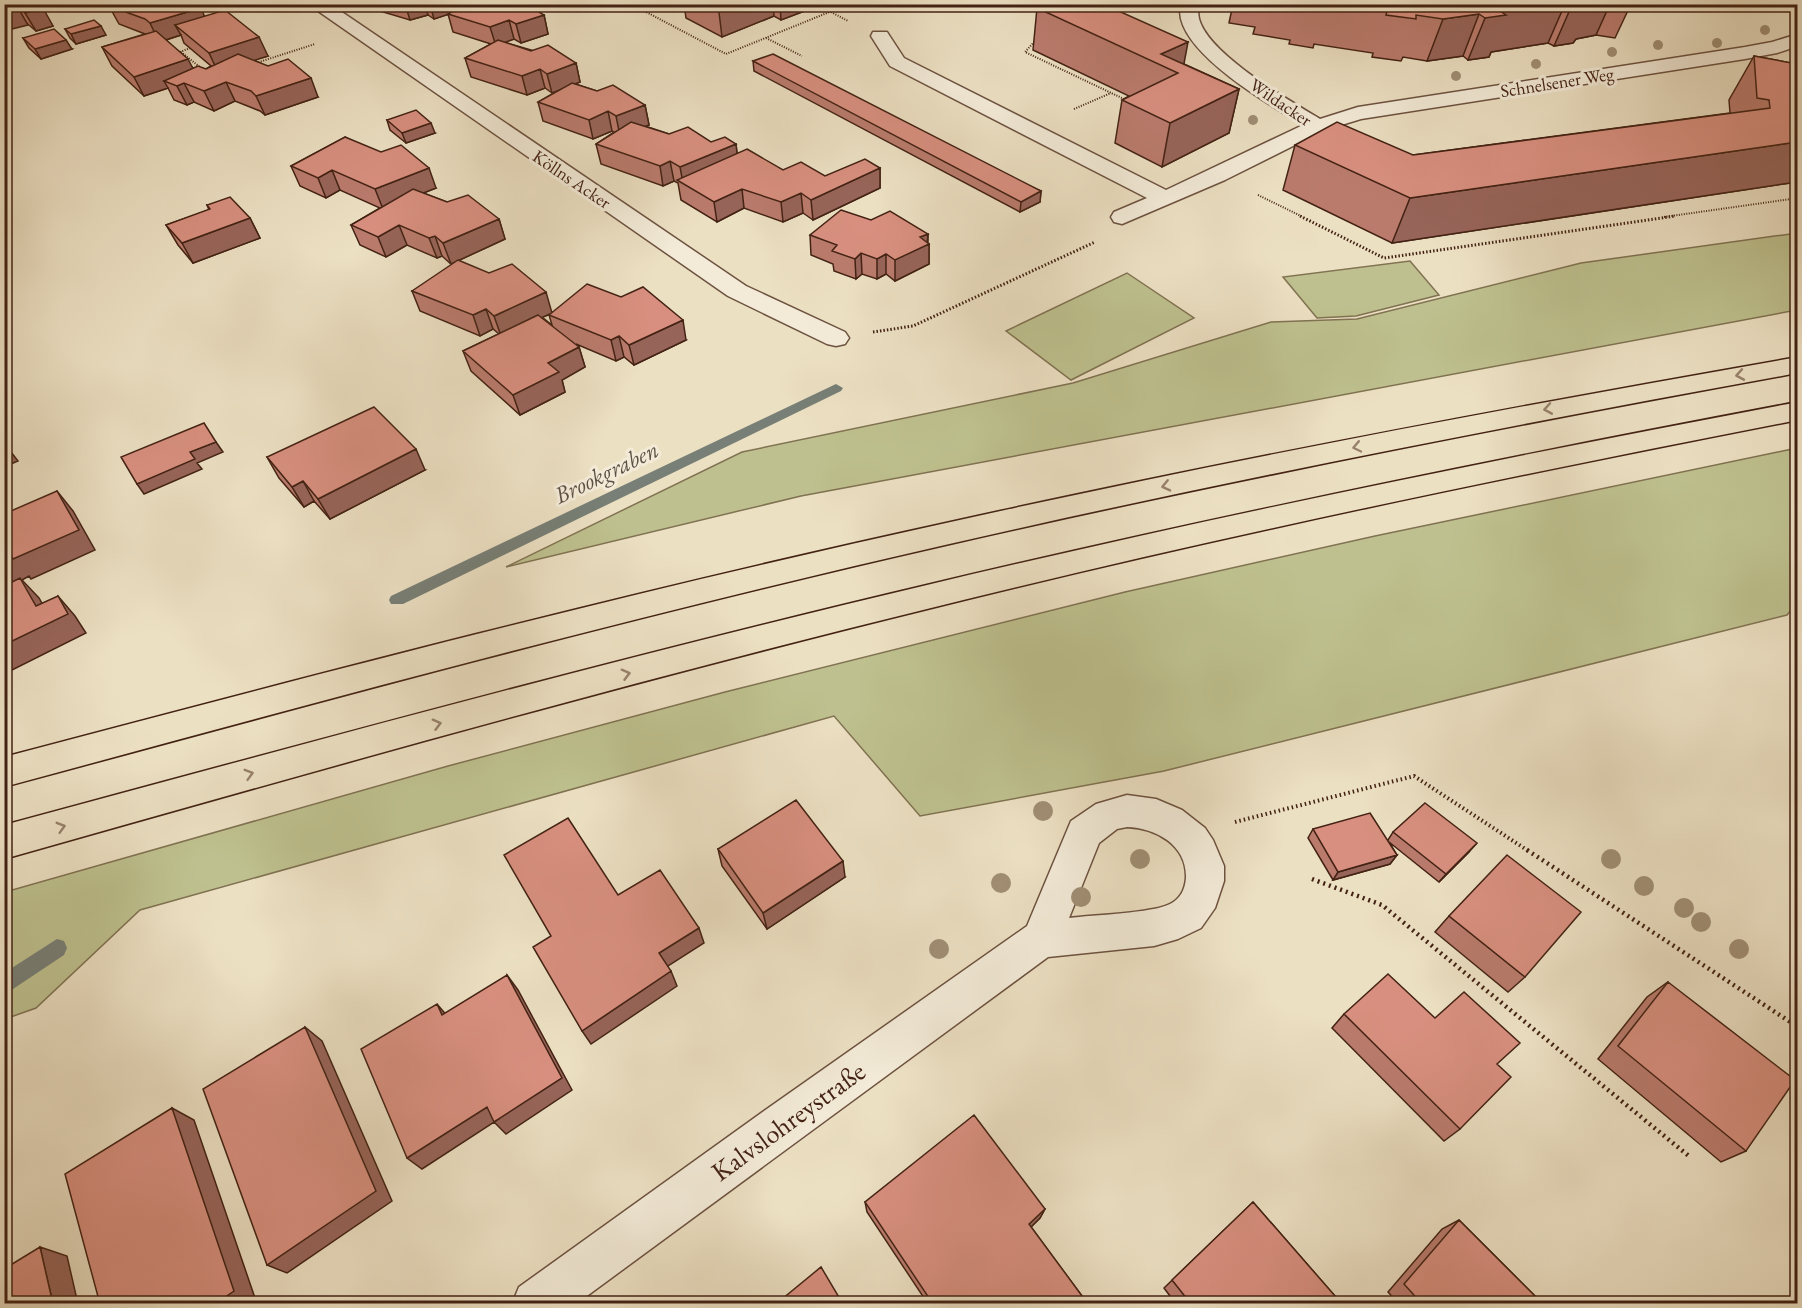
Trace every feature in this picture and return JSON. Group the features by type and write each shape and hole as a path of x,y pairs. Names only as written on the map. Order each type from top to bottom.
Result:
{"highway":[{"path":"4,772 304,692 822,562 1179,483 1462,425 1797,364"},
{"path":"4,843 299,760 802,628 950,592 1502,467 1797,411"}],"street":[{"name":"Köllns Acker","path":"316,4 737,291 836,338"},
{"name":"Wildacker","path":"1190,4 1190,19 1200,39 1221,59 1271,98 1318,126"},
{"path":"880,36 897,62 1165,198"},
{"name":"Schnelsener Weg","path":"1318,126 1358,113 1745,53 1797,39"},
{"name":"Wildacker","path":"1122,217 1217,175 1318,126"},
{"path":"1144,811 1160,816 1188,835 1198,848 1204,862 1206,877 1203,894 1195,909 1182,920 1162,927 1041,939 1084,832 1096,822 1110,814 1144,811"},
{"name":"Kalvslohreystraße","path":"536,1304 1041,939"}],"path":[{"path":"631,4 726,54 849,4"},
{"path":"256,63 355,31"},
{"path":"1038,37 1025,52 1130,102"},
{"path":"765,38 802,56"},
{"path":"170,55 190,48"},
{"path":"181,52 203,70 192,73"},
{"path":"181,64 201,58"},
{"path":"1217,175 1384,258 1797,198"},
{"path":"836,338 913,326 1108,236 1122,217"},
{"path":"1188,835 1414,776 1797,1027"},
{"path":"1312,879 1382,905 1690,1157"}],"green space":[{"path":"1797,233 1797,310 801,496 506,567 742,452 1073,383 1271,322 1357,319 1581,263"},
{"path":"1410,261 1439,295 1356,316 1317,318 1283,277"},
{"path":"1127,273 1194,318 1071,380 1006,331"},
{"path":"1797,448 1797,603 1787,615 1164,771 920,816 834,716 140,910 36,1008 5,1019 5,892 448,766 725,692 1125,592 1375,536"}],"building":[{"path":"4,4 39,4 43,8 25,13 17,6 4,10"},
{"path":"112,4 196,4 201,8 150,23 109,6"},
{"path":"465,4 526,4 544,15 516,24 509,20 490,27 448,14"},
{"path":"1046,4 1103,4 1188,42 1161,54 1239,89 1170,123 1122,100 1178,73 1037,8"},
{"path":"1343,4 1544,4 1500,11 1506,15 1485,18 1479,14 1443,19 1416,15 1416,19 1386,15 1387,11"},
{"path":"225,10 259,37 209,53 175,25"},
{"path":"94,20 101,26 71,34 65,29"},
{"path":"54,29 66,40 35,49 23,38"},
{"path":"156,31 188,59 134,77 102,47"},
{"path":"498,40 531,51 548,45 576,63 547,74 540,69 522,76 465,58"},
{"path":"238,54 268,66 288,59 311,78 256,96 251,91 226,82 204,91 184,83 177,86 164,81 198,66 206,69"},
{"path":"773,54 1041,191 1021,202 753,61"},
{"path":"1754,56 1797,64 1797,142 1410,198 1295,145 1337,122 1413,155 1770,108 1769,100 1757,98"},
{"path":"572,83 597,91 613,85 645,105 616,116 608,111 589,120 538,102"},
{"path":"416,110 431,123 402,133 387,120"},
{"path":"631,122 669,134 688,127 711,142 725,137 736,144 680,167 670,161 660,166 596,144"},
{"path":"345,137 381,152 401,145 429,168 375,189 332,170 318,178 291,166"},
{"path":"747,149 783,170 801,162 825,176 865,159 880,168 811,200 801,193 781,202 742,189 714,202 677,180"},
{"path":"413,189 447,202 468,195 499,219 443,243 435,236 429,238 399,225 378,237 351,225"},
{"path":"230,197 250,218 182,243 166,225 210,209 207,205"},
{"path":"841,210 871,220 890,211 928,234 920,237 929,244 895,260 886,254 877,259 861,253 855,259 832,251 837,245 810,235"},
{"path":"458,260 489,273 512,264 546,292 494,316 486,309 473,315 412,291"},
{"path":"587,284 621,297 643,287 683,320 629,345 619,336 611,340 549,315"},
{"path":"538,315 579,347 548,363 559,372 513,395 463,351"},
{"path":"374,407 416,449 318,499 303,481 292,487 267,457"},
{"path":"204,423 216,442 190,452 195,459 137,484 121,457"},
{"path":"57,491 79,530 13,559 11,556 4,559 4,514"},
{"path":"20,578 36,606 58,596 68,614 4,645 4,586"},
{"path":"796,800 843,861 763,913 718,849"},
{"path":"1425,803 1477,843 1446,874 1393,832"},
{"path":"1370,813 1397,855 1338,872 1313,829"},
{"path":"568,818 618,895 660,870 699,928 659,953 671,971 582,1031 533,947 551,936 504,855"},
{"path":"1507,855 1581,912 1525,977 1449,916"},
{"path":"1388,974 1435,1018 1464,992 1520,1043 1497,1064 1511,1077 1460,1129 1344,1014"},
{"path":"507,975 562,1078 494,1122 487,1107 407,1158 361,1049 437,1004 442,1015"},
{"path":"1668,982 1795,1080 1746,1151 1618,1046"},
{"path":"305,1027 376,1191 267,1265 203,1089"},
{"path":"172,1108 234,1291 215,1304 100,1304 65,1174"},
{"path":"974,1115 1045,1209 1029,1224 1082,1296 1074,1304 933,1304 865,1202"},
{"path":"1253,1202 1342,1304 1191,1304 1172,1280"},
{"path":"1459,1220 1543,1304 1422,1304 1404,1284"},
{"path":"40,1247 53,1304 4,1304 4,1269"},
{"path":"821,1267 843,1304 776,1304"}],"waterway":[{"name":"Brookgraben","path":"397,600 836,388"},
{"name":"Brookgraben","path":"4,985 57,948"}]}
